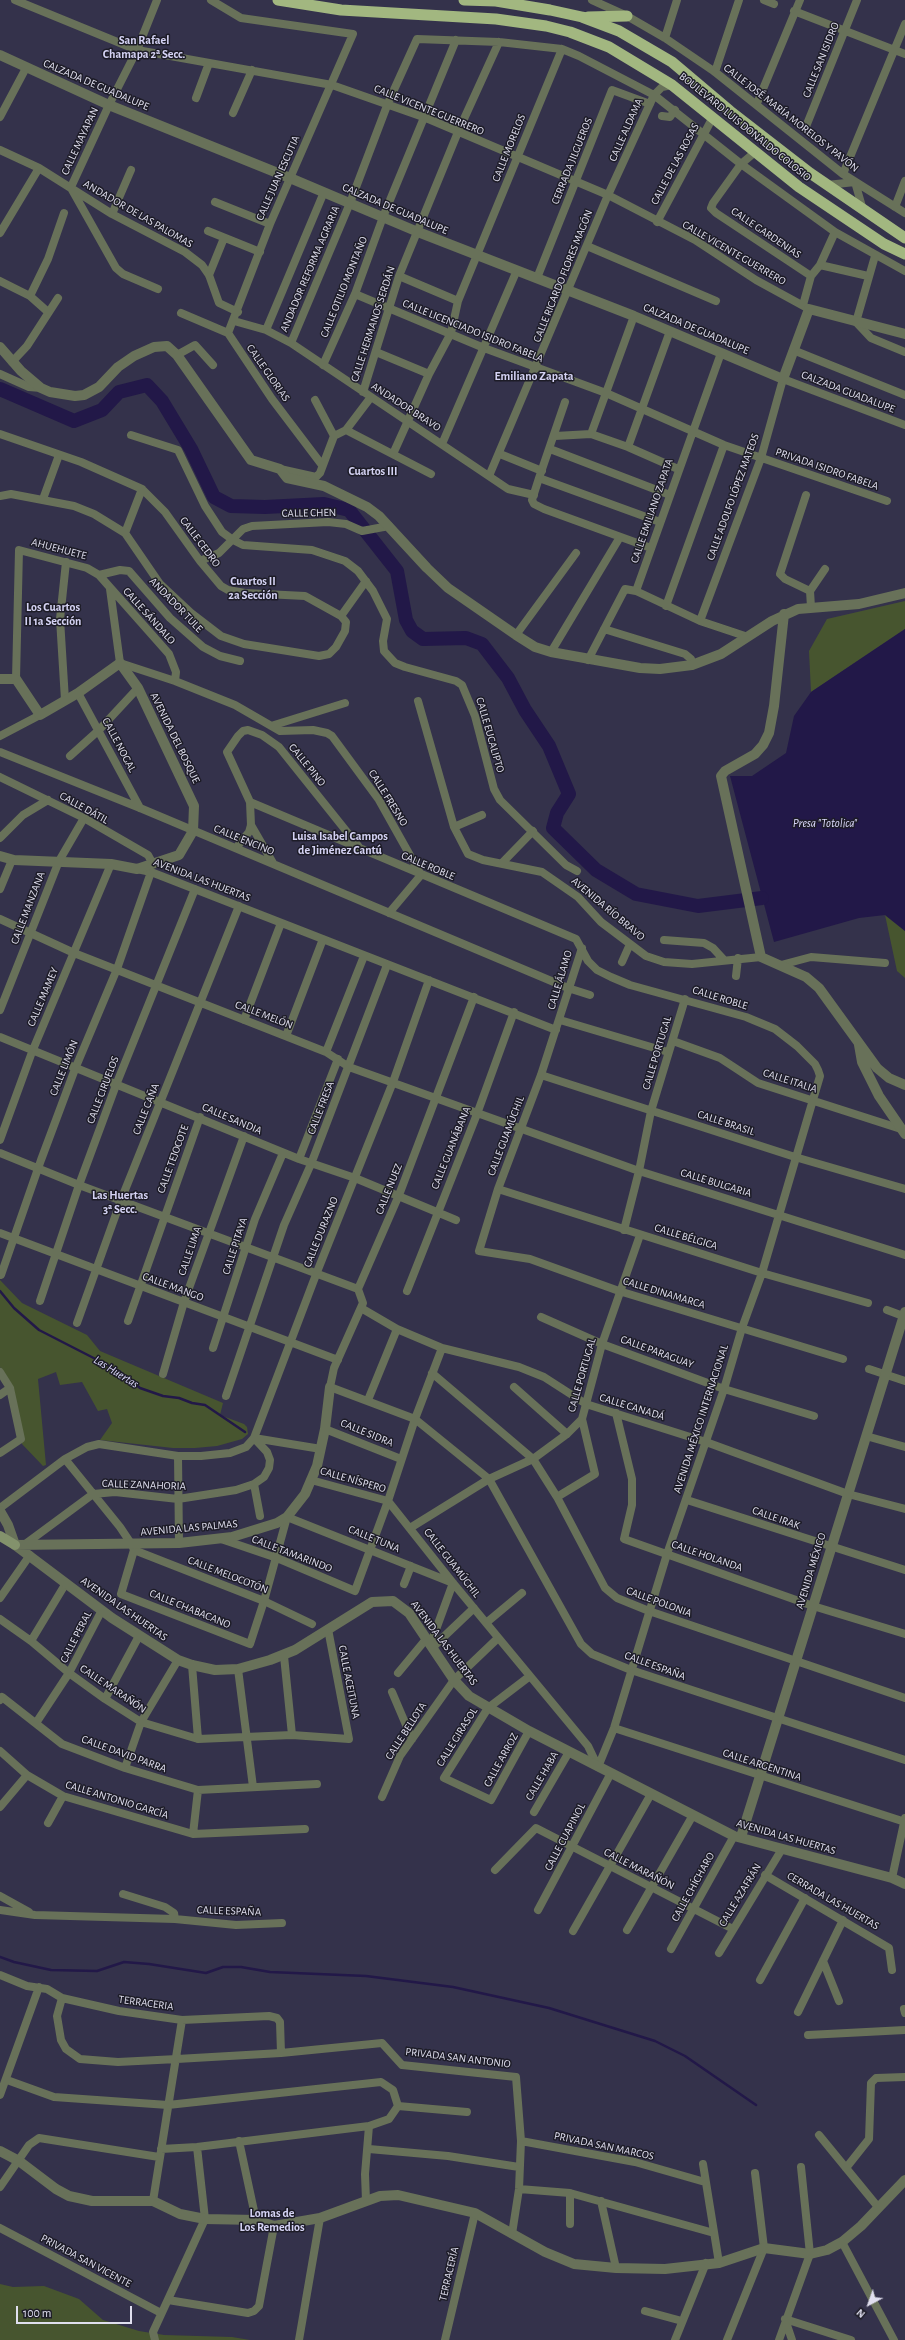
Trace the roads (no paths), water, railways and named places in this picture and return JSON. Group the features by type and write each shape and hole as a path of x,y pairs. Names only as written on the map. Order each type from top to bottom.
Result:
{"highway":[{"name":"BOULEVARD LUIS DONALDO COLOSIO","path":"278,0 341,10 496,19 546,26 570,32 609,47 672,85 799,188 884,244 905,254"},
{"name":"BOULEVARD LUIS DONALDO COLOSIO","path":"464,0 496,1 582,17 619,31 672,62 730,111 810,173 905,238"},
{"path":"582,17 627,16"},
{"path":"721,125 750,146 754,146 759,141 758,138 730,111"},
{"path":"799,188 797,182 769,161 768,154 772,150 776,151 804,172 810,173"}],"main road":[{"path":"0,1536 19,1545"}],"street":[{"name":"CALLE VICENTE GUERRERO","path":"15,0 137,50 332,85 388,103 426,118 516,158 608,195 657,222 695,240 756,280 806,307"},
{"name":"CALLE MAYAPAN","path":"71,187 109,105 137,50 157,0"},
{"name":"CALLE JUAN ESCUTIA","path":"211,0 241,18 353,34 270,224 238,312 228,333"},
{"name":"CALLE JOSÉ MARÍA MORELOS Y PAVÓN","path":"592,0 627,16 664,38 715,72 844,174 905,213"},
{"path":"664,38 677,0"},
{"path":"715,72 739,0"},
{"path":"764,0 774,4"},
{"path":"758,101 794,11 800,0"},
{"name":"CALLE SAN ISIDRO","path":"805,129 857,0"},
{"path":"794,11 905,54"},
{"path":"844,174 905,24"},
{"name":"ANDADOR REFORMA AGRARIA","path":"291,343 350,203 388,103 417,39 456,40"},
{"path":"456,40 499,42 562,50 579,56 654,95 675,110 741,164 835,232 875,256 905,271"},
{"name":"CALLE OTILIO MONTAÑO","path":"323,365 355,294 383,217 426,118 456,40"},
{"name":"CALLE HERMANOS SERDÁN","path":"346,430 367,395 376,352 399,276 458,132 499,42"},
{"name":"CALLE MORELOS","path":"393,454 429,374 451,333 458,301 562,50"},
{"name":"CALZADA DE GUADALUPE","path":"0,56 109,105 290,178 418,232 634,316 783,379"},
{"path":"196,98 209,63"},
{"path":"0,116 26,68"},
{"path":"233,113 252,70"},
{"name":"CALLE ALDAMA","path":"608,195 654,95 662,87 672,85"},
{"name":"CERRADA JILGUEROS","path":"537,278 612,90 650,104"},
{"path":"662,116 670,117 675,110"},
{"name":"CALLE DE LAS ROSAS","path":"657,222 712,117"},
{"name":"ANDADOR DE LAS PALOMAS","path":"0,150 39,168 112,214 185,252 202,265 209,275 219,303 238,312"},
{"path":"741,164 754,153"},
{"name":"CALLE GARDENIAS","path":"741,164 711,208 716,213 811,276"},
{"path":"0,233 39,168"},
{"path":"112,214 131,170"},
{"path":"895,207 905,181"},
{"path":"826,185 855,182 863,210"},
{"path":"71,187 116,268 123,274 158,289"},
{"path":"266,330 324,192"},
{"name":"CALLE RICARDO FLORES MAGÓN","path":"490,476 569,291 608,195"},
{"path":"215,202 270,224"},
{"path":"30,296 48,259 64,213"},
{"path":"208,231 260,252"},
{"path":"783,379 806,307 811,276 820,265 835,232"},
{"path":"209,275 224,238"},
{"path":"587,246 716,301"},
{"path":"856,322 875,256"},
{"path":"820,265 868,276"},
{"path":"442,444 516,270"},
{"path":"399,276 458,301"},
{"path":"0,281 30,296 48,312"},
{"name":"CALLE LICENCIADO ISIDRO FABELA","path":"355,294 484,348 643,409 724,445 761,458"},
{"path":"12,362 27,346 58,298"},
{"path":"806,307 856,322 905,334"},
{"path":"181,313 228,333"},
{"path":"591,434 634,316"},
{"name":"ANDADOR BRAVO","path":"234,321 266,330 291,343 508,489 534,495"},
{"path":"856,322 871,338 905,352"},
{"path":"628,447 670,331"},
{"name":"CALLE GLORIAS","path":"228,333 272,398 322,465"},
{"path":"177,355 195,344 213,365"},
{"path":"0,374 29,387 41,388 60,394 84,395 99,387 124,362 154,347 167,346 177,355 246,454 257,462 316,477 320,473 334,436 346,430 430,474"},
{"path":"0,347 12,362 41,388"},
{"path":"793,350 905,395"},
{"path":"376,352 429,374"},
{"name":"CALLE EMILIANO ZAPATA","path":"636,591 678,469 721,353"},
{"name":"CALZADA GUADALUPE","path":"783,379 905,425"},
{"name":"CALLE ADOLFO LÓPEZ MATEOS","path":"700,621 761,458 783,379"},
{"path":"315,400 334,436"},
{"path":"565,402 555,436 540,474 534,495 534,504 651,548"},
{"name":"CALLE CEDRO","path":"0,434 80,462 142,489 165,512 200,562 221,586 228,590 305,596 341,616"},
{"path":"132,434 178,450 205,506 222,532 233,540"},
{"path":"555,436 591,434 628,447 678,469"},
{"path":"666,606 724,445"},
{"path":"550,449 670,495"},
{"path":"500,454 540,474 660,522"},
{"path":"43,500 58,455"},
{"name":"PRIVADA ISIDRO FABELA","path":"761,458 887,501"},
{"path":"280,469 287,478 324,486 368,507 389,526 427,568 448,588 535,647 588,660 640,668 660,669 692,665 721,654 784,614 798,609 859,604 905,593"},
{"path":"125,533 142,489"},
{"path":"0,496 11,494 43,500 74,506 94,514 125,533 160,584 191,613 222,636 244,644 319,656 329,654 336,647 345,631 346,622 341,616 366,581"},
{"path":"806,495 780,574 785,579 810,591"},
{"name":"CALLE CHEN","path":"200,562 219,553 243,529 252,526 328,522 346,524 362,531 389,526"},
{"path":"551,652 620,537"},
{"name":"CALLE EUCALIPTO","path":"233,540 243,545 312,550 345,561 358,571 366,581 387,619 383,641 384,651 395,663 456,681 462,685 475,716 494,789 500,800 566,865 577,871"},
{"name":"AHUEHUETE","path":"16,679 19,550 87,568 99,575 110,589"},
{"path":"516,635 576,553"},
{"path":"65,700 60,619 66,562"},
{"path":"811,607 810,591 825,569"},
{"name":"ANDADOR TULE","path":"99,575 120,570 129,571 170,618 202,647 220,656 240,661"},
{"path":"588,660 623,590 630,588 700,621 748,637"},
{"name":"AVENIDA DEL BOSQUE","path":"110,589 120,663 138,688 194,806 193,831 179,855 152,868 137,869"},
{"name":"CALLE SÁNDALO","path":"110,589 169,654 176,672 175,681"},
{"path":"761,957 721,782 721,776 725,771 754,754 763,745 769,733 774,706 784,614"},
{"path":"604,629 685,654 691,659 692,665"},
{"path":"0,736 78,693 120,663 175,681 235,705 271,726 345,703"},
{"path":"0,679 16,679 40,715"},
{"path":"70,756 99,730 138,688"},
{"name":"CALLE NOGAL","path":"78,693 140,808"},
{"path":"418,701 454,827 482,815"},
{"name":"CALLE FRESNO","path":"271,726 280,731 313,730 328,733 332,736 379,800 421,875"},
{"name":"CALLE PINO","path":"250,802 228,752 243,730 262,735 279,747 360,848"},
{"name":"CALLE ENCINO","path":"0,752 273,863 568,988 590,995"},
{"name":"CALLE DÁTIL","path":"0,777 84,818 148,855 152,868"},
{"path":"0,838 23,815 48,800"},
{"path":"236,848 249,832 251,825 250,802"},
{"name":"CALLE ROBLE","path":"250,802 576,939"},
{"name":"CALLE MANZANA","path":"0,1010 59,861 84,818"},
{"path":"251,825 273,863"},
{"name":"AVENIDA RÍO BRAVO","path":"454,827 464,849 474,857 542,872 578,897 601,922 646,956 664,962 692,964 738,958 761,957 806,977 820,988 877,1068 889,1078 905,1085"},
{"path":"502,863 533,831"},
{"name":"AVENIDA LAS HUERTAS","path":"0,856 12,860 111,864 137,869"},
{"path":"0,889 12,860"},
{"name":"CALLE MAMEY","path":"0,1140 32,1052 111,864"},
{"name":"AVENIDA LAS HUERTAS","path":"152,868 195,889 387,965 514,1012 556,1030"},
{"name":"CALLE LIMÓN","path":"1,1274 75,1069 117,969 152,868"},
{"path":"389,913 421,875"},
{"name":"CALLE CIRUELOS","path":"40,1301 79,1185 116,1085 195,889"},
{"name":"CALLE CAÑA","path":"77,1323 97,1271 121,1200 239,906"},
{"name":"CALLE MELÓN","path":"0,919 74,953 326,1052 349,1067 521,1129"},
{"path":"244,1020 281,923"},
{"path":"286,1036 323,939"},
{"name":"CALLE ÁLAMO","path":"556,1030 568,988 582,948 576,939"},
{"path":"664,940 704,943 713,948 724,960"},
{"path":"622,962 630,944"},
{"name":"CALLE ROBLE","path":"582,948 588,961 597,970 630,985 746,1017 775,1029 815,1064 820,1076"},
{"path":"326,1052 364,956"},
{"path":"781,965 811,957 885,963"},
{"path":"736,976 738,958"},
{"name":"CALLE FRESA","path":"226,1396 284,1225 312,1164 387,965"},
{"name":"CALLE DURAZNO","path":"254,1438 290,1341 393,1082 429,980"},
{"name":"CALLE NUEZ","path":"358,1289 399,1195 474,997"},
{"name":"CALLE PORTUGAL","path":"624,1230 640,1171 651,1111 685,999"},
{"name":"CALLE GUANÁBANA","path":"407,1290 477,1114 514,1012"},
{"path":"560,1020 668,1052"},
{"name":"CALLE GUAMÚCHIL","path":"479,1251 498,1189 541,1075 556,1030"},
{"name":"CALLE SANDIA","path":"0,1037 32,1052 200,1117 283,1153 399,1195 456,1220"},
{"name":"CALLE ITALIA","path":"672,1041 720,1058 758,1083 904,1131"},
{"path":"858,1041 862,1062 879,1096 904,1131"},
{"path":"299,1159 338,1060"},
{"name":"CALLE BRASIL","path":"541,1075 795,1157 905,1189"},
{"name":"AVENIDA MÉXICO INTERNACIONAL","path":"598,1767 614,1728 667,1554 687,1500 742,1328 762,1273 778,1214 820,1076"},
{"path":"326,1089 339,1094"},
{"name":"CALLE TEJOCOTE","path":"128,1321 138,1286 165,1216 200,1117"},
{"name":"CALLE BULGARIA","path":"521,1129 640,1171 905,1255"},
{"name":"CALLE LIMA","path":"162,1374 184,1302 244,1136"},
{"path":"0,1153 79,1185 165,1216 246,1248 317,1272 358,1289 362,1297 361,1308 338,1360 330,1387 368,1400 415,1419 489,1479"},
{"name":"CALLE PITAYA","path":"213,1348 255,1219 283,1153"},
{"name":"CALLE BÉLGICA","path":"498,1189 762,1273 868,1303"},
{"name":"CALLE MANGO","path":"0,1233 97,1271 338,1360"},
{"name":"CALLE PORTUGAL","path":"410,1528 489,1479 533,1459 567,1434 582,1419 602,1344 619,1291 640,1235"},
{"name":"CALLE DINAMARCA","path":"479,1251 530,1259 619,1291 843,1359"},
{"name":"CALLE CANADÁ","path":"361,1308 397,1329 442,1348 519,1367 544,1377 586,1404 706,1442 848,1494 905,1509"},
{"path":"887,1310 904,1314"},
{"name":"AVENIDA MÉXICO","path":"738,1837 762,1776 776,1719 813,1606 904,1314"},
{"name":"CALLE PARAGUAY","path":"541,1318 602,1344 724,1388 814,1416"},
{"path":"368,1400 397,1329"},
{"path":"371,1549 415,1419 442,1348"},
{"path":"869,1369 905,1381"},
{"path":"0,1372 10,1388 21,1439 0,1452"},
{"name":"CALLE POLONIA","path":"432,1373 533,1459 557,1497 605,1588 617,1598 650,1612 905,1698"},
{"name":"AVENIDA LAS PALMAS","path":"19,1545 133,1548 221,1539 265,1528 287,1517 304,1494 311,1480 321,1449 330,1387"},
{"path":"514,1387 567,1434"},
{"path":"0,1395 10,1388"},
{"name":"CALLE HOLANDA","path":"616,1413 632,1479 632,1505 624,1539 813,1606 905,1634"},
{"path":"557,1497 596,1474 582,1419"},
{"name":"CALLE SIDRA","path":"325,1429 401,1459"},
{"path":"866,1436 905,1447"},
{"path":"254,1438 321,1449"},
{"path":"19,1545 0,1509 65,1459 87,1447 99,1444 178,1456 201,1456 230,1452 246,1447 254,1438"},
{"path":"254,1438 267,1452 270,1460 269,1468 264,1477 254,1484 260,1516"},
{"path":"178,1456 179,1543"},
{"path":"65,1459 133,1548"},
{"name":"CALLE ESPAÑA","path":"489,1479 581,1644 592,1654 631,1670 776,1719 905,1760"},
{"name":"CALLE NÍSPERO","path":"311,1480 388,1501"},
{"name":"CALLE ZANAHORIA","path":"19,1545 93,1494 115,1492 178,1499 236,1490 254,1484"},
{"name":"CALLE IRAK","path":"687,1500 830,1548 905,1570"},
{"name":"CALLE GUAMÚCHIL","path":"388,1501 453,1584 588,1746 598,1767"},
{"path":"264,1601 287,1517"},
{"name":"CALLE TUNA","path":"287,1517 371,1549 453,1584"},
{"name":"CALLE TAMARINDO","path":"221,1539 277,1558 355,1591 371,1549"},
{"name":"AVENIDA LAS HUERTAS","path":"19,1545 66,1583 139,1636 178,1660 215,1670 238,1668 284,1656 372,1602 386,1600 393,1601 403,1608 431,1643 454,1680 469,1696 529,1731 738,1837 892,1878 905,1884"},
{"name":"CALLE CHABACANO","path":"133,1548 121,1594 250,1644 264,1601"},
{"name":"CALLE MELOCOTÓN","path":"133,1548 264,1601 312,1624"},
{"path":"0,1598 30,1555"},
{"path":"404,1584 411,1566"},
{"path":"31,1641 66,1583"},
{"path":"431,1643 453,1584"},
{"path":"486,1623 522,1593"},
{"path":"398,1673 431,1643 474,1608"},
{"name":"CALLE PERAL","path":"36,1723 69,1673 102,1610"},
{"name":"CALLE MARAÑÓN","path":"0,1619 31,1641 69,1673 105,1699 141,1722 198,1740 292,1735 349,1738"},
{"name":"CALLE ACEITUNA","path":"328,1629 349,1738"},
{"path":"105,1699 139,1636"},
{"name":"CALLE BELLOTA","path":"382,1797 400,1756 454,1680 498,1638"},
{"path":"284,1656 292,1735"},
{"path":"125,1768 141,1722 178,1660"},
{"path":"192,1665 198,1740"},
{"path":"238,1668 253,1787"},
{"path":"488,1708 530,1676"},
{"path":"392,1692 412,1739"},
{"name":"CALLE DAVID PARRA","path":"1,1698 62,1744 125,1768 198,1790 317,1784"},
{"name":"CALLE GIRASOL","path":"488,1708 444,1778 491,1800"},
{"name":"CALLE ARGENTINA","path":"614,1728 905,1820"},
{"name":"CALLE ARROZ","path":"491,1800 529,1731"},
{"name":"CALLE ANTONIO GARCÍA","path":"0,1751 27,1775 63,1796 193,1834 305,1829"},
{"name":"CALLE HABA","path":"534,1812 569,1752"},
{"name":"CALLE CUAPINOL","path":"538,1910 573,1848 611,1773"},
{"path":"0,1807 27,1775"},
{"path":"193,1834 198,1790"},
{"path":"573,1931 651,1794"},
{"path":"48,1823 63,1796"},
{"path":"627,1930 693,1815"},
{"path":"892,1878 905,1820"},
{"name":"CALLE MARAÑÓN","path":"495,1870 536,1828 733,1930"},
{"name":"CALLE CHÍCHARO","path":"671,1949 693,1909 738,1837"},
{"name":"CALLE AZAFRÁN","path":"719,1953 782,1849"},
{"name":"CERRADA LAS HUERTAS","path":"765,1875 889,1948 892,1970"},
{"path":"123,1894 165,1908 174,1913 175,1919"},
{"path":"0,1896 34,1915"},
{"path":"760,1980 805,1898"},
{"name":"CALLE ESPAÑA","path":"0,1910 34,1915 175,1919 236,1925 282,1923"},
{"path":"798,2012 843,1920"},
{"path":"824,1961 839,2001"},
{"name":"TERRACERIA","path":"0,1975 27,1986 47,1989 62,1998 119,2011 182,2020 177,2059 152,2202"},
{"path":"0,2096 7,2080 39,1987"},
{"path":"62,1998 57,2016 58,2029 66,2049 72,2055 80,2059 118,2062 282,2053 280,2022 277,2018 269,2016 182,2020"},
{"path":"808,2035 905,2030"},
{"name":"PRIVADA SAN ANTONIO","path":"282,2053 382,2043 402,2065 516,2077 521,2141"},
{"path":"846,2168 869,2140 871,2083 876,2078 905,2077"},
{"path":"7,2080 54,2097 168,2105 381,2082 393,2090 398,2106"},
{"path":"398,2106 467,2112"},
{"path":"161,2149 197,2147 369,2126 389,2119 398,2106"},
{"path":"366,2201 365,2174 369,2149 369,2126"},
{"path":"819,2135 878,2207"},
{"path":"0,2187 34,2140 44,2137 159,2157"},
{"path":"239,2141 256,2220"},
{"path":"512,2234 519,2189 521,2141"},
{"name":"PRIVADA SAN MARCOS","path":"521,2141 635,2162 705,2182"},
{"path":"155,2340 153,2332 205,2219 197,2147"},
{"path":"369,2149 448,2156 519,2167"},
{"path":"0,2151 19,2160 56,2189 69,2196 92,2201 152,2202 180,2214 205,2219 256,2220 274,2226 320,2218 380,2196 398,2195 475,2213 545,2252 574,2264 616,2268 665,2269 719,2262 764,2248 810,2254 827,2250 842,2242 905,2180"},
{"path":"703,2164 719,2262"},
{"path":"778,2340 785,2319 805,2273 810,2254 801,2167"},
{"path":"727,2340 764,2248 755,2172"},
{"path":"519,2189 570,2193 714,2233"},
{"path":"570,2193 570,2224"},
{"path":"601,2201 616,2268"},
{"name":"TERRACERÍA","path":"445,2340 475,2213"},
{"path":"299,2340 320,2218"},
{"path":"168,2300 248,2313 254,2311 259,2306 274,2226"},
{"name":"PRIVADA SAN VICENTE","path":"0,2228 161,2313"},
{"path":"842,2242 894,2340"},
{"path":"675,2340 706,2263"},
{"path":"645,2311 682,2321"},
{"path":"785,2319 792,2340"},
{"path":"785,2319 851,2340"}],"water":[{"name":"Presa \"Totolica\"","path":"905,629 905,931 885,915 859,918 774,942 730,776 752,776 786,753 794,716 811,692"}],"waterway":[{"path":"0,389 74,421 102,410 119,392 147,385 162,401 191,449 214,497 231,506 265,507 324,504 349,510 397,571 406,620 412,631 423,639 466,638 482,644 508,678 525,710 549,746 569,794 557,813 553,828 596,870 636,894 698,906 762,898"},
{"name":"Las Huertas","path":"0,1291 14,1308 39,1330 119,1371 140,1388 163,1396 179,1398 192,1403 205,1405 245,1432"},
{"path":"0,1957 14,1962 51,1970 97,1971 124,1962 149,1964 206,1973 223,1967 241,1967 270,1972 366,1976 453,1987 549,2008 655,2041 685,2056 756,2105"}],"district":[{"name":"San Rafael Chamapa 2ª Secc.","path":"144,47"},
{"name":"Emiliano Zapata","path":"534,376"},
{"name":"Cuartos III","path":"373,471"},
{"name":"Cuartos II 2a Sección","path":"253,588"},
{"name":"Los Cuartos II 1a Sección","path":"53,614"},
{"name":"Luisa Isabel Campos de Jiménez Cantú","path":"340,843"},
{"name":"Las Huertas 3ª Secc.","path":"120,1202"},
{"name":"Lomas de Los Remedios","path":"272,2220"}]}
